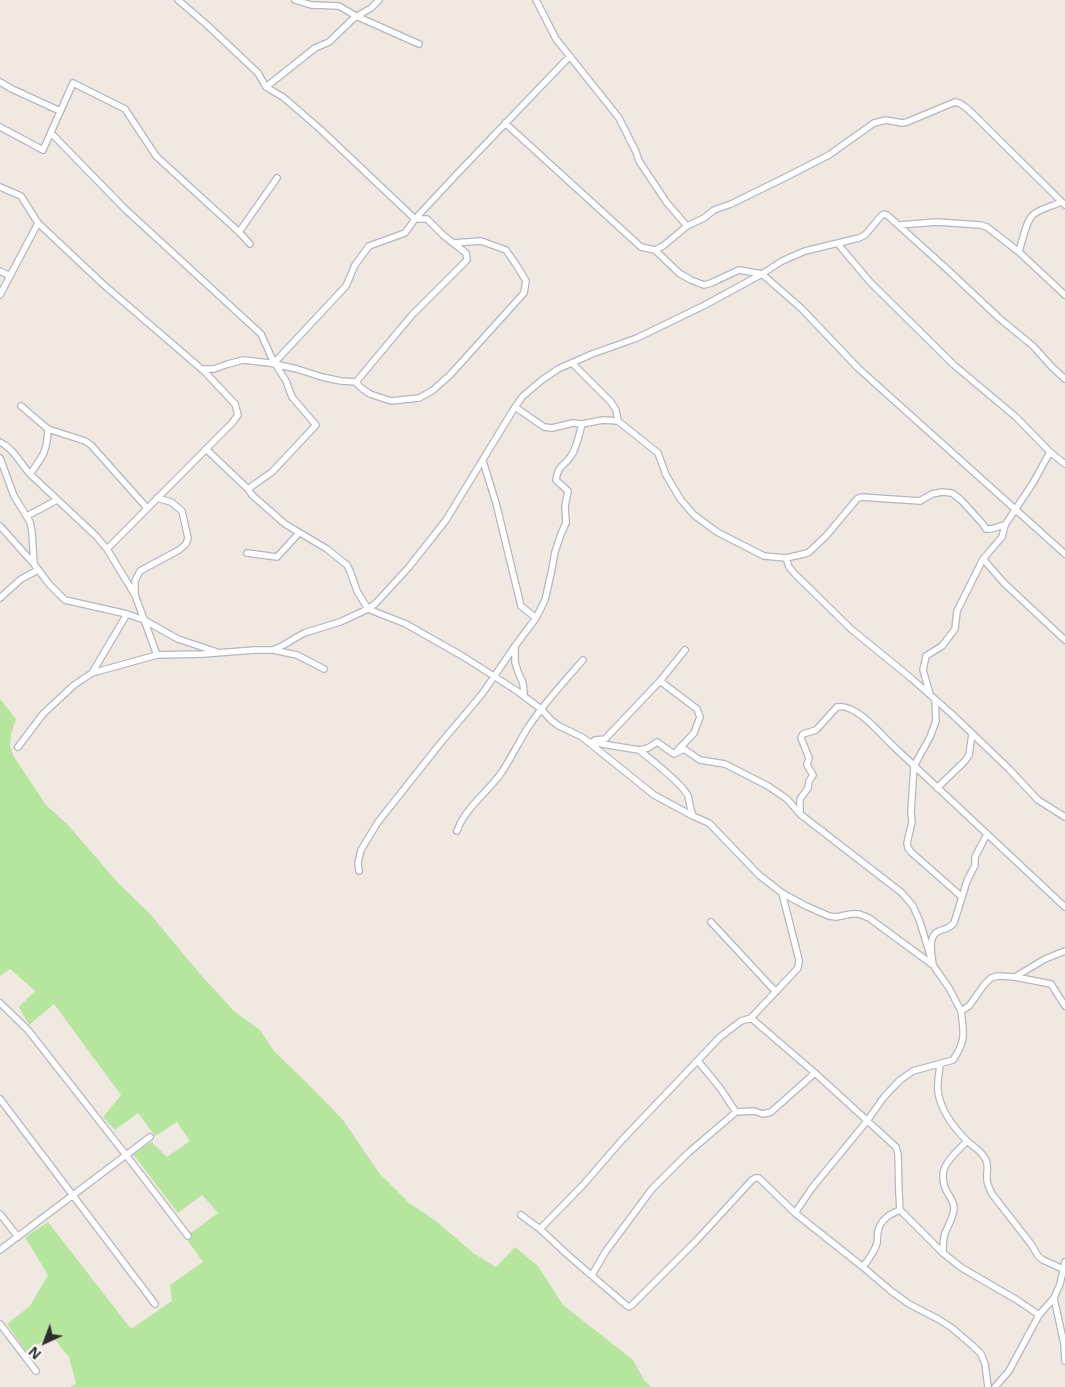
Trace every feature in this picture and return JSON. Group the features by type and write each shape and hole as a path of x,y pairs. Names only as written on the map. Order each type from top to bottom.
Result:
{"street":[{"path":"178,0 258,73 266,87 283,97 320,129 415,220 427,219 466,253 467,260 412,315 356,382"},
{"path":"295,0 311,5 339,6 356,16 419,44"},
{"path":"266,87 315,48 329,42 356,16 371,8 379,0"},
{"path":"536,0 556,39 619,118 639,161 666,203 687,226"},
{"path":"51,133 125,209 260,334 274,363 346,286 355,265 368,246 405,233 505,123 570,56"},
{"path":"0,82 60,111"},
{"path":"0,127 43,150 73,83 125,109 156,156 250,244"},
{"path":"655,250 663,246 687,226 704,218 714,210 731,204 829,154 874,123 886,120 907,122 958,102 977,118 1063,204 1035,213 1025,233 1019,252"},
{"path":"505,123 641,247 655,250 679,273 691,280 704,284 711,283 739,270 762,274 802,309 858,368 1065,554"},
{"path":"239,232 277,178"},
{"path":"0,187 21,196 38,223 104,285 202,369 235,404 238,415 232,423 107,549"},
{"path":"273,650 304,633 340,622 368,609 376,603 429,542 456,504 515,408 524,396 542,380 558,369 592,354 637,338 705,305 782,261 805,251 859,238 884,214 888,215 999,318 1033,346 1065,379"},
{"path":"898,225 936,222 987,227 1019,252 1065,295"},
{"path":"0,295 38,223"},
{"path":"202,369 214,369 243,360 297,369 341,381 356,382 370,394 391,401 419,398 432,391 450,375 524,293 526,281 506,250 481,241 453,242"},
{"path":"838,244 870,282 954,365 1016,417 1050,452 1065,464"},
{"path":"0,271 10,276"},
{"path":"572,363 612,402 618,421"},
{"path":"248,489 272,472 316,425 292,398 286,381 276,365"},
{"path":"20,406 48,429 92,445 147,508"},
{"path":"515,408 544,427 552,428 603,420 618,421 658,453 666,475 681,500 694,515 717,532 764,556 786,558 808,553 826,536 857,499 861,497 920,501 932,494 952,493 961,500 986,529 991,530 1005,525"},
{"path":"359,871 358,863 361,850 378,822 494,677 536,618 545,600 555,552 566,523 565,506 568,491 556,480 558,469 571,456 579,438 582,424"},
{"path":"30,474 43,456 48,445 48,429"},
{"path":"0,442 7,445 30,474 96,536 107,549 135,595 157,654"},
{"path":"206,449 252,495 285,524 326,549 347,565 357,591 368,609 406,624 464,657 524,696 541,709 551,720 582,737 654,795 709,823 759,875 782,893 829,916 858,914 869,918 933,965"},
{"path":"962,897 908,848 907,843 912,822 914,766 930,738 936,721 932,697 923,670 926,656 942,646 955,629 958,611 983,559 1002,537 1005,525 1039,473 1050,452"},
{"path":"0,458 14,496 30,522 34,564"},
{"path":"483,461 496,503 520,606 536,618"},
{"path":"135,595 135,581 140,571 179,550 186,544 188,538 182,511 171,502 157,498"},
{"path":"26,516 57,500"},
{"path":"0,526 65,600 127,614 144,620 178,639 220,653"},
{"path":"247,553 276,556 299,534"},
{"path":"786,558 788,566 794,574 851,629 932,697 1009,769 1038,800 1065,818"},
{"path":"983,559 1004,583 1065,640"},
{"path":"0,598 22,579 38,570"},
{"path":"92,673 127,614"},
{"path":"515,646 515,662 524,696"},
{"path":"18,747 43,714 74,685 92,673 157,654 202,654 273,650 297,655 324,669"},
{"path":"588,742 605,739 685,650"},
{"path":"457,831 459,824 468,812 499,775 541,709 583,660"},
{"path":"660,680 697,709 700,717 694,733 674,754"},
{"path":"800,814 800,799 808,788 809,781 813,775 807,765 810,758 801,738 803,734 816,730 837,707 841,706 864,718 1065,906"},
{"path":"937,788 969,755 972,734"},
{"path":"588,742 639,750 648,748 657,742 674,754"},
{"path":"674,754 684,749 700,760 725,764 768,786 787,799 800,814 902,892 913,906 920,922 933,965 949,988 960,1011 964,1033 961,1048 953,1060 912,1071 900,1080 884,1097 868,1121 812,1188 795,1213"},
{"path":"639,750 658,764 687,795 693,816"},
{"path":"933,965 931,939 935,933 950,927 954,923 967,881 975,865 975,857 987,834"},
{"path":"540,1229 698,1061 730,1029 741,1021 751,1018 800,965 782,893"},
{"path":"711,922 776,992"},
{"path":"1016,976 1045,959 1065,951"},
{"path":"960,1011 968,1006 991,978 998,976 1016,976 1051,984 1065,1006"},
{"path":"0,1003 28,1030 188,1236"},
{"path":"751,1018 896,1146 900,1210 943,1253 962,1268 1018,1300 1039,1315"},
{"path":"698,1061 720,1088 736,1112"},
{"path":"940,1065 938,1091 944,1110 951,1123 979,1151 985,1160 988,1187 992,1194 1031,1244 1038,1256 1064,1270"},
{"path":"592,1275 606,1251 652,1189 688,1153 736,1112 754,1111 763,1114 771,1112 815,1073"},
{"path":"0,1099 155,1304"},
{"path":"0,1250 150,1137"},
{"path":"943,1253 944,1236 954,1210 954,1204 946,1191 942,1179 943,1170 949,1160 968,1141"},
{"path":"521,1215 540,1229 629,1307 755,1178 759,1178 795,1213 903,1299 952,1328 973,1346 985,1364 988,1387"},
{"path":"864,1267 877,1244 878,1229 882,1222 888,1216 900,1210"},
{"path":"0,1214 18,1237"},
{"path":"995,1387 1009,1370 1039,1315 1054,1298 1060,1284 1065,1262"},
{"path":"1054,1298 1064,1344 1065,1361"},
{"path":"0,1324 36,1371"}],"green space":[{"path":"0,699 16,719 11,734 10,746 14,757 46,805 68,825 118,883 150,914 234,1011 260,1030 274,1051 343,1120 379,1173 409,1203 436,1221 473,1253 496,1267 515,1247 538,1266 563,1305 633,1360 644,1380 651,1387 71,1387 76,1383 69,1357 52,1336 26,1351 7,1324 30,1306 48,1275 25,1237 48,1222 131,1329 172,1301 170,1285 203,1262 185,1237 218,1213 202,1195 178,1213 133,1154 152,1142 167,1157 190,1141 177,1122 155,1136 138,1113 115,1130 103,1117 121,1095 54,1004 29,1025 19,1007 35,991 10,969 0,976"}]}
